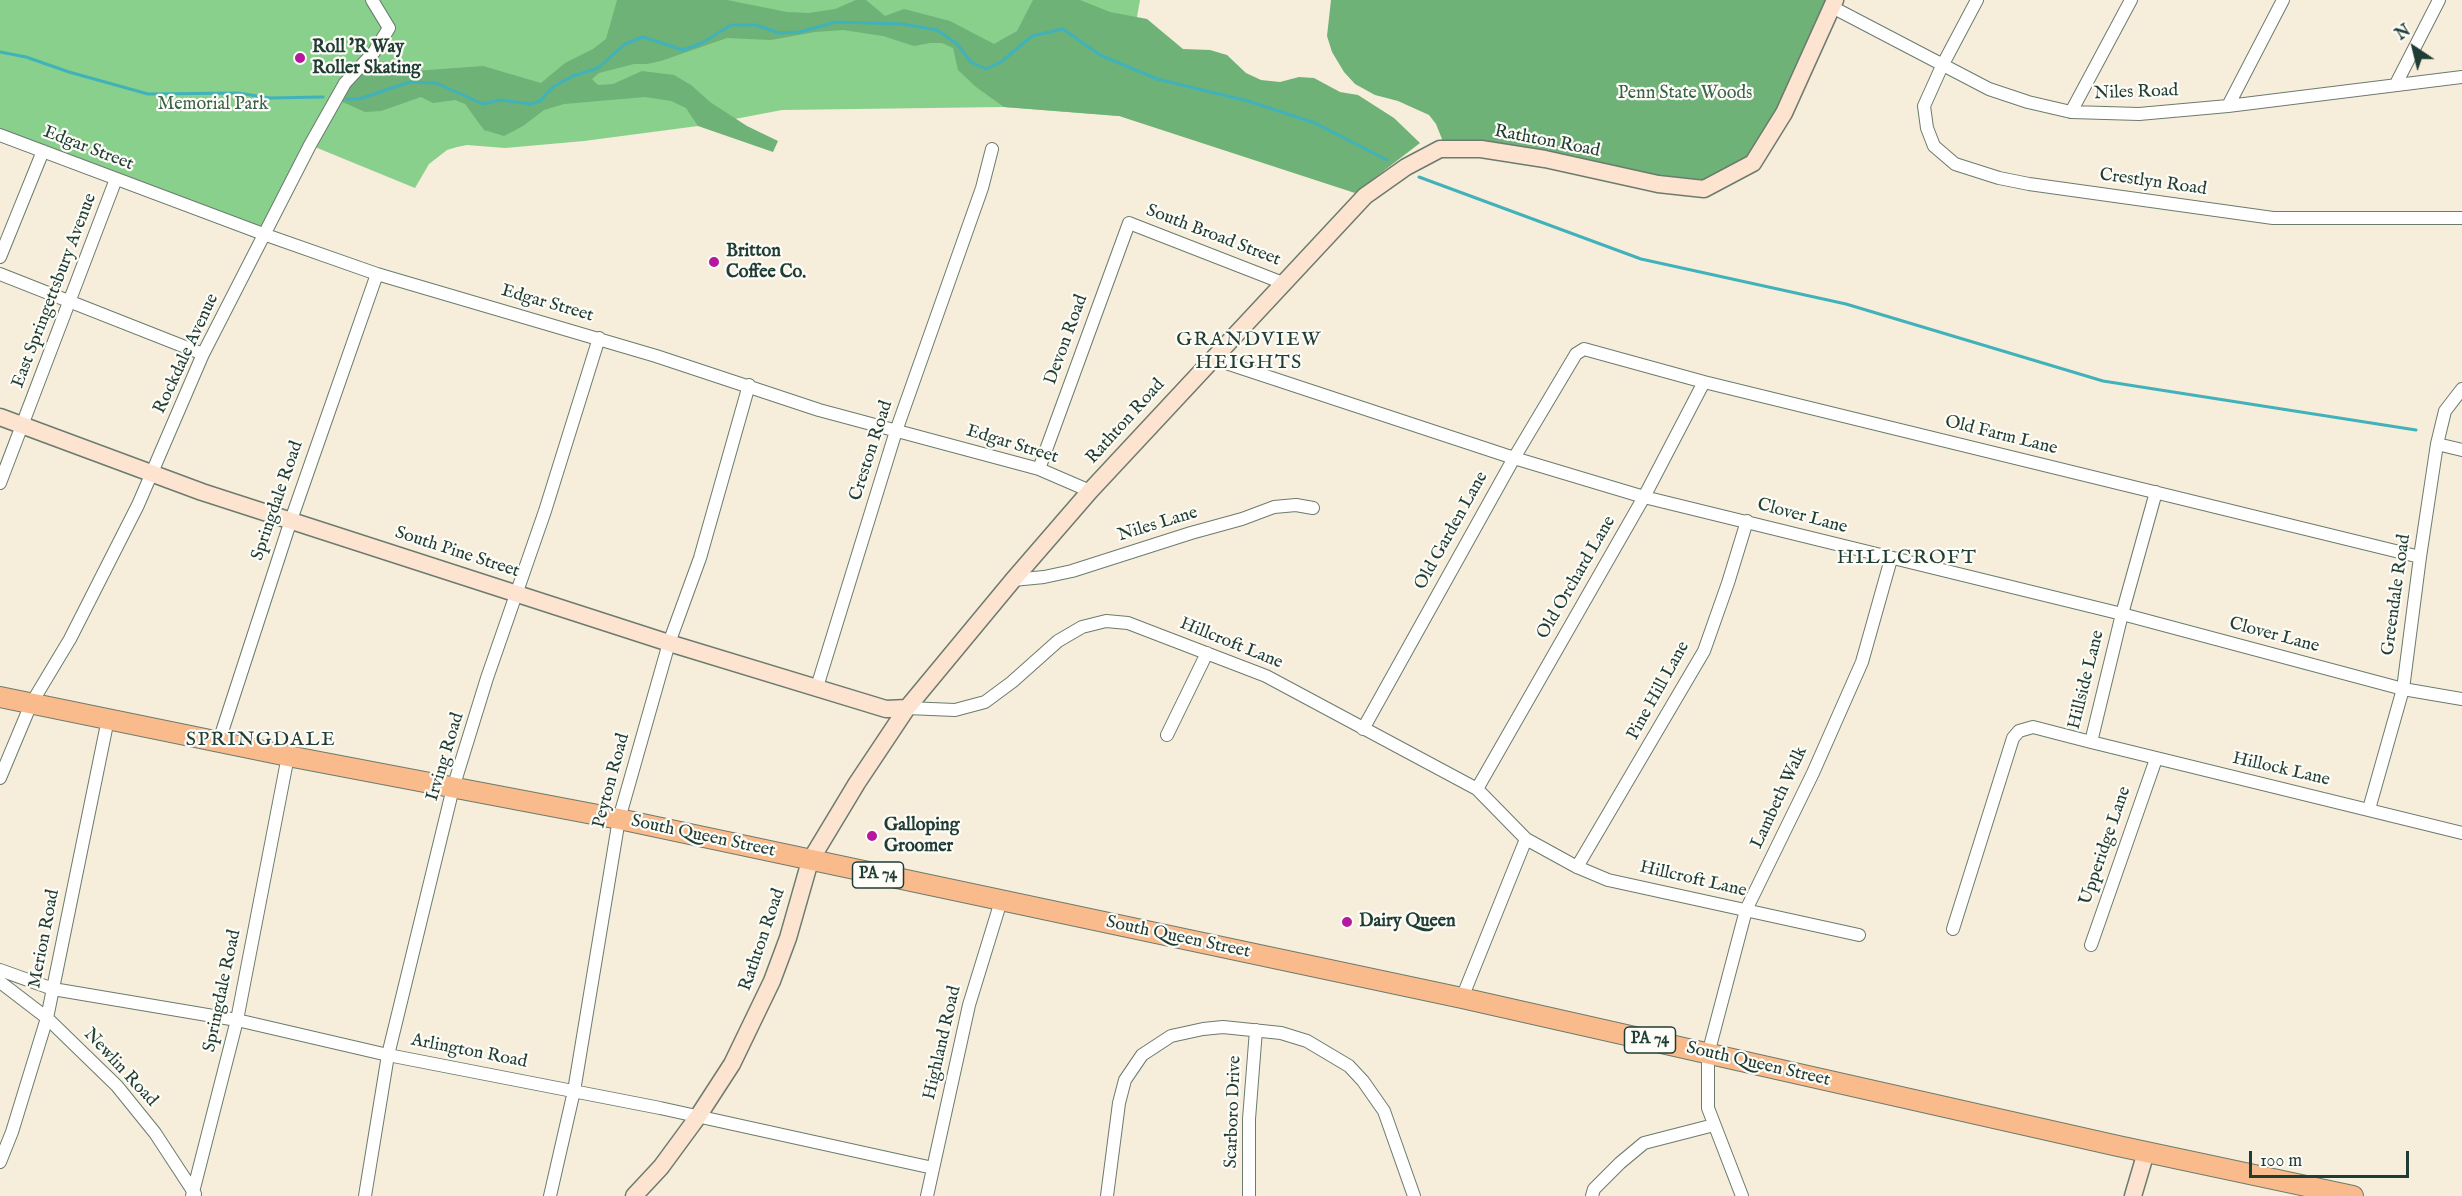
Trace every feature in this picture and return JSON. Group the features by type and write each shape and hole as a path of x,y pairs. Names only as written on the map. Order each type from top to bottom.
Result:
{"main road":[{"name":"South Queen Street","path":"0,697 453,789 619,819 1462,998 2146,1152 2353,1196"}],"street":[{"name":"Rockdale Avenue","path":"0,778 31,704 75,629 151,474 203,354 266,235 310,145 345,83 374,51 389,28 372,0"},
{"name":"Crestlyn Road","path":"1977,0 1924,106 1927,128 1934,146 1955,164 2029,184 2273,218 2462,218"},
{"path":"2071,112 2131,0"},
{"path":"2228,106 2283,0"},
{"path":"2396,84 2439,0"},
{"name":"Niles Road","path":"1834,3 1942,66 1989,89 2028,102 2071,112 2139,114 2228,106 2462,77"},
{"name":"Rathton Road","path":"634,1196 661,1167 697,1118 732,1064 772,981 788,938 810,861 857,783 907,708 1090,491 1211,358 1365,196 1406,166 1440,149 1481,149 1545,159 1658,184 1704,189 1753,163 1784,113 1834,3"},
{"name":"Edgar Street","path":"0,135 266,235 377,274 599,338 749,385 819,410 1038,469 1090,491"},
{"name":"Creston Road","path":"817,687 896,431 982,188 992,149"},
{"path":"0,257 43,151"},
{"name":"East Springettsbury Avenue","path":"0,483 116,179"},
{"name":"South Broad Street","path":"1129,223 1283,283"},
{"name":"Devon Road","path":"1038,469 1129,223"},
{"path":"0,274 203,354"},
{"name":"Springdale Road","path":"219,741 291,520 377,274"},
{"name":"Irving Road","path":"365,1196 388,1055 453,789 487,678 545,511 599,338"},
{"name":"Old Farm Lane","path":"1576,354 1584,348 1704,382 2420,557"},
{"name":"Old Garden Lane","path":"1363,729 1514,458 1576,354"},
{"name":"Clover Lane","path":"1211,358 1514,458 1644,497 2122,614 2403,689 2462,699"},
{"name":"Old Orchard Lane","path":"1477,789 1644,497 1704,382"},
{"name":"Peyton Road","path":"550,1196 574,1091 619,819 669,643 700,558 749,385"},
{"name":"Greendale Road","path":"2369,809 2403,689 2437,444 2445,411 2462,389"},
{"name":"South Pine Street","path":"0,417 151,474 669,643 886,709 907,708"},
{"path":"2437,444 2462,450"},
{"name":"Hillside Lane","path":"1953,930 2013,738 2019,731 2033,727 2091,742 2122,614 2156,492"},
{"name":"Niles Lane","path":"1013,580 1072,571 1274,507 1296,505 1313,508"},
{"name":"Pine Hill Lane","path":"1577,867 1704,651 1747,521"},
{"name":"Lambeth Walk","path":"1742,1196 1714,1125 1707,1100 1708,1054 1746,910 1813,773 1862,662 1891,559"},
{"name":"Hillcroft Lane","path":"907,708 955,710 985,702 1012,682 1058,641 1082,627 1106,621 1128,623 1266,676 1477,789 1526,839 1577,867 1608,880 1859,935"},
{"path":"1167,735 1207,653"},
{"name":"Merion Road","path":"0,1162 3,1147 47,1018 108,719"},
{"name":"Hillock Lane","path":"2091,742 2462,833"},
{"name":"Springdale Road","path":"194,1194 237,1020 288,756"},
{"name":"Upperidge Lane","path":"2091,945 2156,759"},
{"path":"1462,998 1526,839"},
{"name":"Highland Road","path":"927,1196 969,1005 1001,901"},
{"name":"Arlington Road","path":"0,970 53,989 237,1020 388,1055 574,1091 933,1168"},
{"name":"Newlin Road","path":"0,982 47,1018 117,1086 154,1133 194,1194"},
{"path":"1107,1196 1119,1103 1125,1080 1142,1055 1171,1036 1223,1027 1281,1033 1307,1041 1349,1066 1364,1081 1384,1111 1414,1196"},
{"name":"Scarboro Drive","path":"1249,1196 1249,1119 1256,1030"},
{"path":"1592,1196 1594,1189 1620,1162 1644,1143 1714,1125"},
{"path":"2133,1196 2146,1152"}],"green space":[{"name":"Memorial Park","path":"0,0 1140,0 1119,116 1004,107 782,110 698,126 584,141 505,148 467,145 457,147 447,150 429,164 415,188 310,145 266,235 0,135"},
{"path":"617,0 727,0 787,12 809,13 835,9 856,0 866,0 885,16 904,9 950,21 994,44 1017,31 1033,0 1080,0 1110,12 1147,19 1183,49 1210,50 1227,55 1246,73 1261,80 1280,82 1299,77 1314,78 1340,92 1358,95 1394,118 1420,143 1355,193 1119,116 1004,107 976,87 958,70 953,48 942,43 914,46 883,36 843,30 815,32 771,40 727,38 661,61 634,64 599,73 592,79 598,85 613,84 642,71 674,75 747,126 778,141 773,152 698,126 686,108 671,101 645,97 564,104 544,110 523,126 504,136 484,130 465,104 455,100 433,103 421,97 381,111 365,112 336,99 355,71 373,74 483,66 541,83 565,63 593,49 606,39"},
{"name":"Penn State Woods","path":"1331,0 1835,0 1753,163 1704,189 1440,149 1442,139 1436,124 1429,115 1398,101 1375,95 1355,84 1344,72 1332,52 1327,36"}],"waterway":[{"path":"347,99 359,99 410,82 436,83 483,104 500,100 531,104 540,101 553,87 573,76 598,68 625,44 643,37 683,50 702,43 731,25 756,25 779,33 800,32 836,22 903,24 937,30 957,44 971,62 986,69 1001,62 1032,36 1063,29 1100,55 1157,79 1248,101 1315,123 1387,160"},
{"path":"0,52 26,57 69,72 148,94 238,93 270,98 323,97"},
{"path":"1419,177 1641,259 1846,304 2103,381 2416,430"}],"place":[{"name":"Roll 'R Way Roller Skating","path":"300,58"},
{"name":"Britton Coffee Co.","path":"714,262"},
{"name":"Galloping Groomer","path":"872,836"},
{"name":"Dairy Queen","path":"1347,922"}],"district":[{"name":"GRANDVIEW HEIGHTS","path":"1249,352"},
{"name":"HILLCROFT","path":"1907,559"},
{"name":"SPRINGDALE","path":"261,741"}]}
